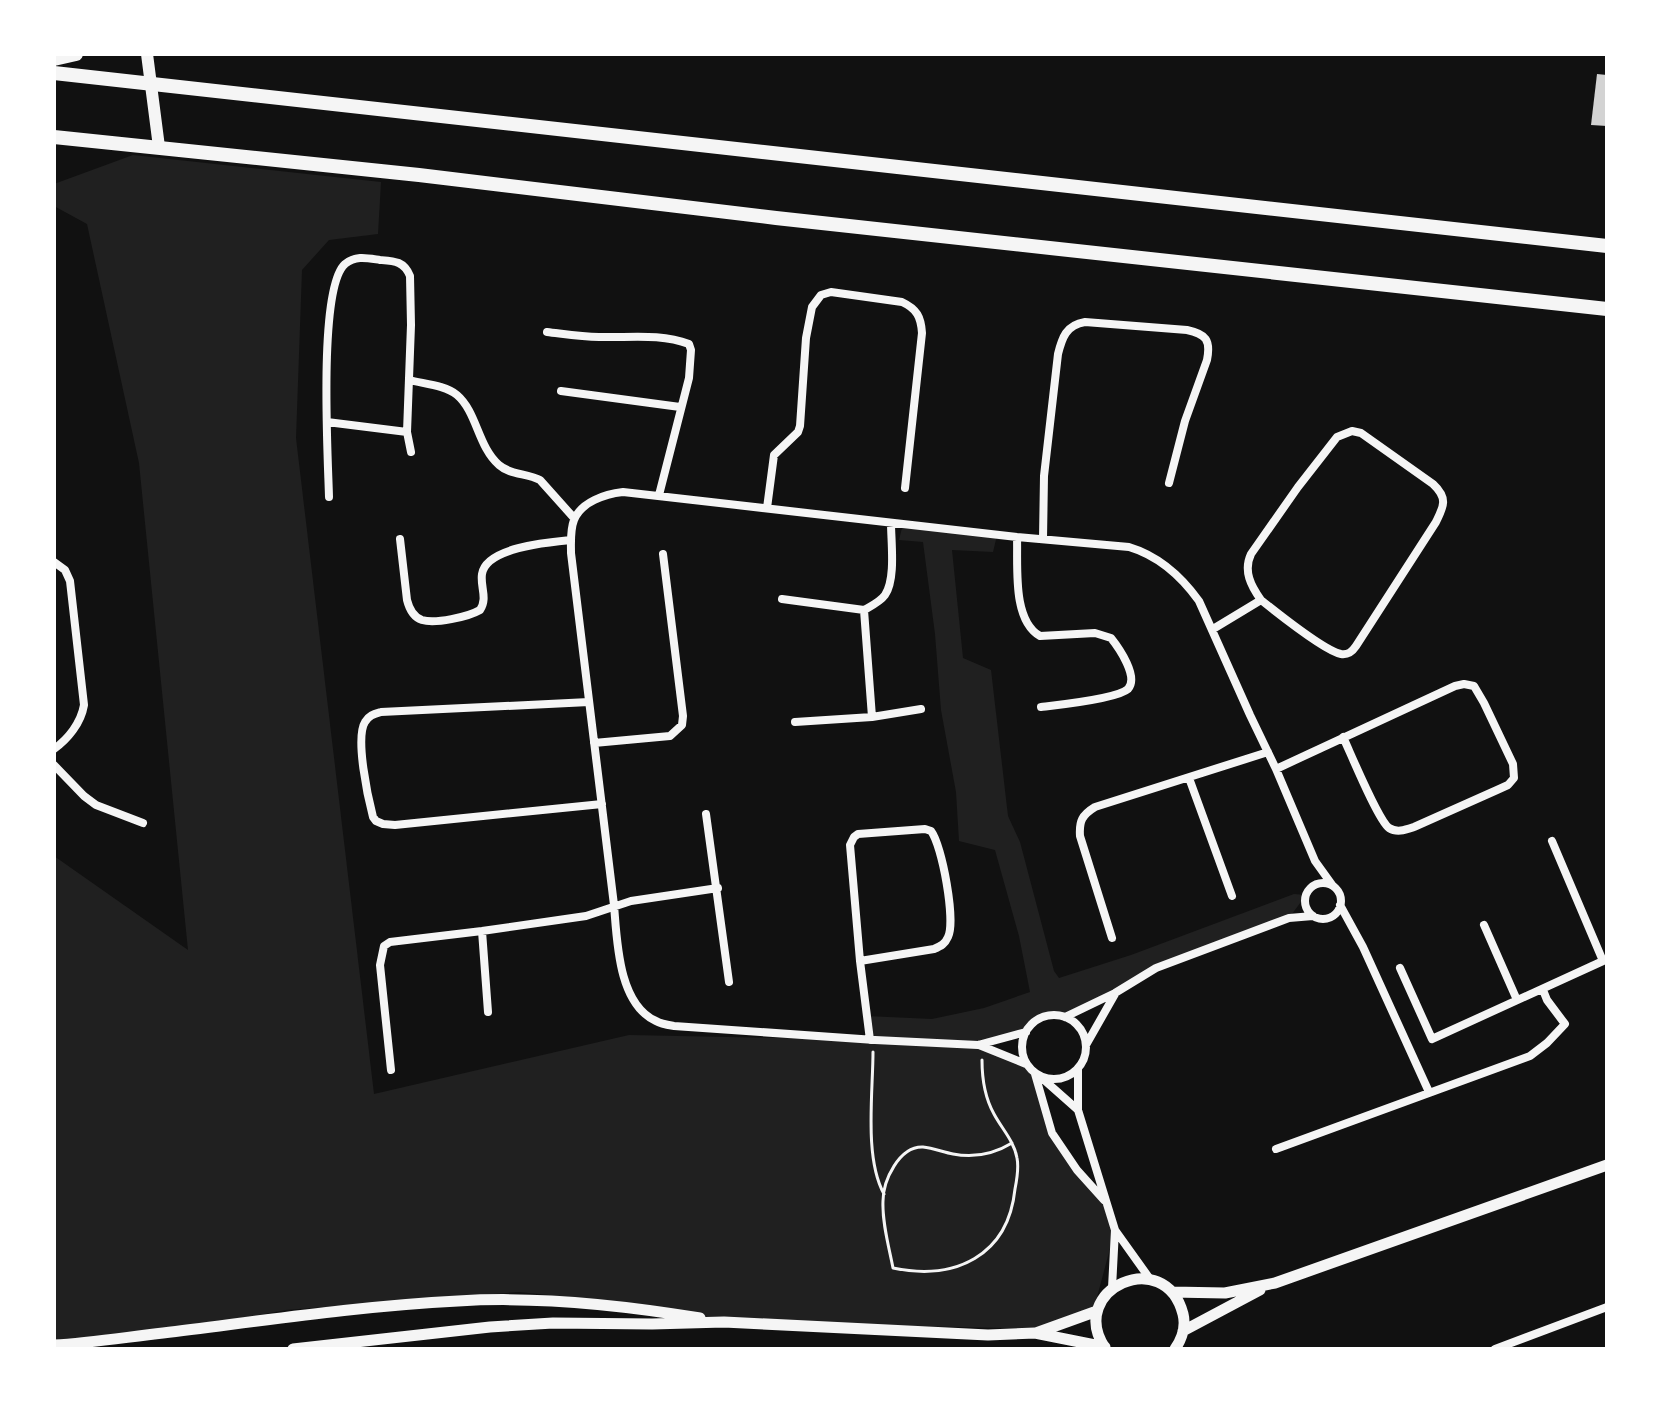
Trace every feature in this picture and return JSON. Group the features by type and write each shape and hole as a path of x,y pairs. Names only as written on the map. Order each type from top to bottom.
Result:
{"main road":[{"path":"54,59 76,54"},
{"path":"147,54 159,147"},
{"path":"54,73 1607,244"},
{"path":"54,137 404,173 1607,309"}],"street":[{"path":"329,497 327,343 334,283 339,270 356,257 398,262 410,276 407,432 411,452"},
{"path":"767,508 774,455 798,432 800,426 806,338 812,307 817,298 831,292 902,302 911,306 920,317 922,333 905,488"},
{"path":"1043,539 1044,476 1058,354 1063,335 1076,323 1187,330 1198,333 1208,341 1207,360 1185,421 1169,483"},
{"path":"547,332 595,337 636,336 689,344 689,378 659,495"},
{"path":"409,380 444,388 460,397 488,454 509,472 540,480 574,518"},
{"path":"561,391 680,407"},
{"path":"327,422 407,432"},
{"path":"1352,431 1361,433 1441,491 1444,504 1436,522 1350,654 1331,650 1261,600 1249,579 1247,561 1337,437 1352,431"},
{"path":"1026,1032 978,1045 872,1040 674,1026 655,1021 638,1006 627,987 618,949 571,540 574,518 588,504 603,495 623,492 659,495 1129,547 1155,557 1192,590 1213,629 1315,861 1340,897 1338,910 1328,918"},
{"path":"782,599 864,610 883,598 891,571 891,523"},
{"path":"1017,537 1020,603 1023,618 1030,629 1040,636 1095,633 1111,638 1132,678 1125,691 1111,696 1041,707"},
{"path":"400,539 409,609 419,619 426,621 452,619 480,610 484,600 482,571 502,553 571,540"},
{"path":"594,743 670,736 682,725 682,701 663,554"},
{"path":"54,562 65,570 70,581 84,705 73,730 54,749"},
{"path":"1213,629 1261,600"},
{"path":"864,610 872,717"},
{"path":"1276,769 1343,737 1455,686 1469,684 1478,691 1484,703 1513,764 1514,778 1508,785 1414,827 1392,830 1381,819 1343,737"},
{"path":"589,702 381,712 365,721 361,751 373,817 383,824 602,804"},
{"path":"795,722 872,717 921,709"},
{"path":"1112,938 1080,836 1082,817 1095,807 1268,752"},
{"path":"54,765 96,805 143,823"},
{"path":"1189,778 1232,896"},
{"path":"706,814 729,982"},
{"path":"860,961 934,949 947,940 951,927 950,909 939,846 931,831 858,834 850,845 860,961 872,1040"},
{"path":"1400,968 1432,1039 1603,961 1552,841"},
{"path":"1315,861 1315,885"},
{"path":"1289,918 1305,902 1309,889 1327,883 1333,886"},
{"path":"391,1070 380,965 384,946 396,940 586,916 614,905 718,888"},
{"path":"1305,902 1313,916"},
{"path":"1340,905 1429,1092"},
{"path":"1065,1017 1115,993 1156,968 1289,918 1328,918 1353,928"},
{"path":"1484,925 1517,1000"},
{"path":"482,931 488,1012"},
{"path":"1276,1149 1521,1061 1540,1049 1565,1024 1543,990"},
{"path":"1086,1046 1115,993"},
{"path":"1037,1075 1058,1080 1069,1076 1085,1057 1083,1033 1065,1017 1043,1017 1033,1022 1026,1032 1022,1055 1037,1075 1078,1110"},
{"path":"978,1045 1026,1064"},
{"path":"1078,1069 1078,1110 1105,1201 1115,1230 1150,1279"},
{"path":"1037,1075 1052,1133 1077,1170 1105,1201"},
{"path":"1183,1331 1275,1283 1607,1165"},
{"path":"1112,1288 1115,1230"},
{"path":"1105,1348 1096,1327 1097,1311 1112,1288 1123,1281 1138,1278 1162,1284 1180,1304 1183,1331 1175,1349"},
{"path":"1172,1292 1225,1293 1275,1283"},
{"path":"54,1345 360,1309 456,1301 592,1304 724,1322"},
{"path":"1495,1349 1607,1307"},
{"path":"1035,1333 1097,1311"},
{"path":"293,1349 553,1323 724,1322 988,1335 1035,1333 1105,1348"}],"path":[{"path":"872,1040 872,1144 878,1184 884,1194"},
{"path":"978,1045 987,1096 993,1113 1012,1143 1019,1163 1014,1202 995,1245 973,1260 943,1271 909,1272 893,1268 883,1200 900,1157 910,1149 921,1147 976,1156 1012,1143"}],"shaded area":[{"path":"133,155 381,182 378,234 329,240 302,270 296,438 374,1094 629,1035 870,1040 866,1016 932,1019 984,1008 1030,992 1019,936 995,850 959,841 956,792 941,710 923,542 899,540 903,524 997,535 993,552 952,550 963,658 991,670 1008,816 1020,842 1054,971 1059,978 1131,955 1294,894 1306,895 1289,918 1156,968 1065,1017 1046,1017 1024,1032 978,1045 1026,1064 1039,1088 1049,1128 1105,1201 1115,1230 1093,1312 1048,1329 718,1322 651,1305 519,1292 286,1310 152,1334 54,1342 54,856 188,950 139,463 87,224 54,206 54,184"}],"building":[{"path":"1597,74 1607,75 1607,126 1591,125"}]}
